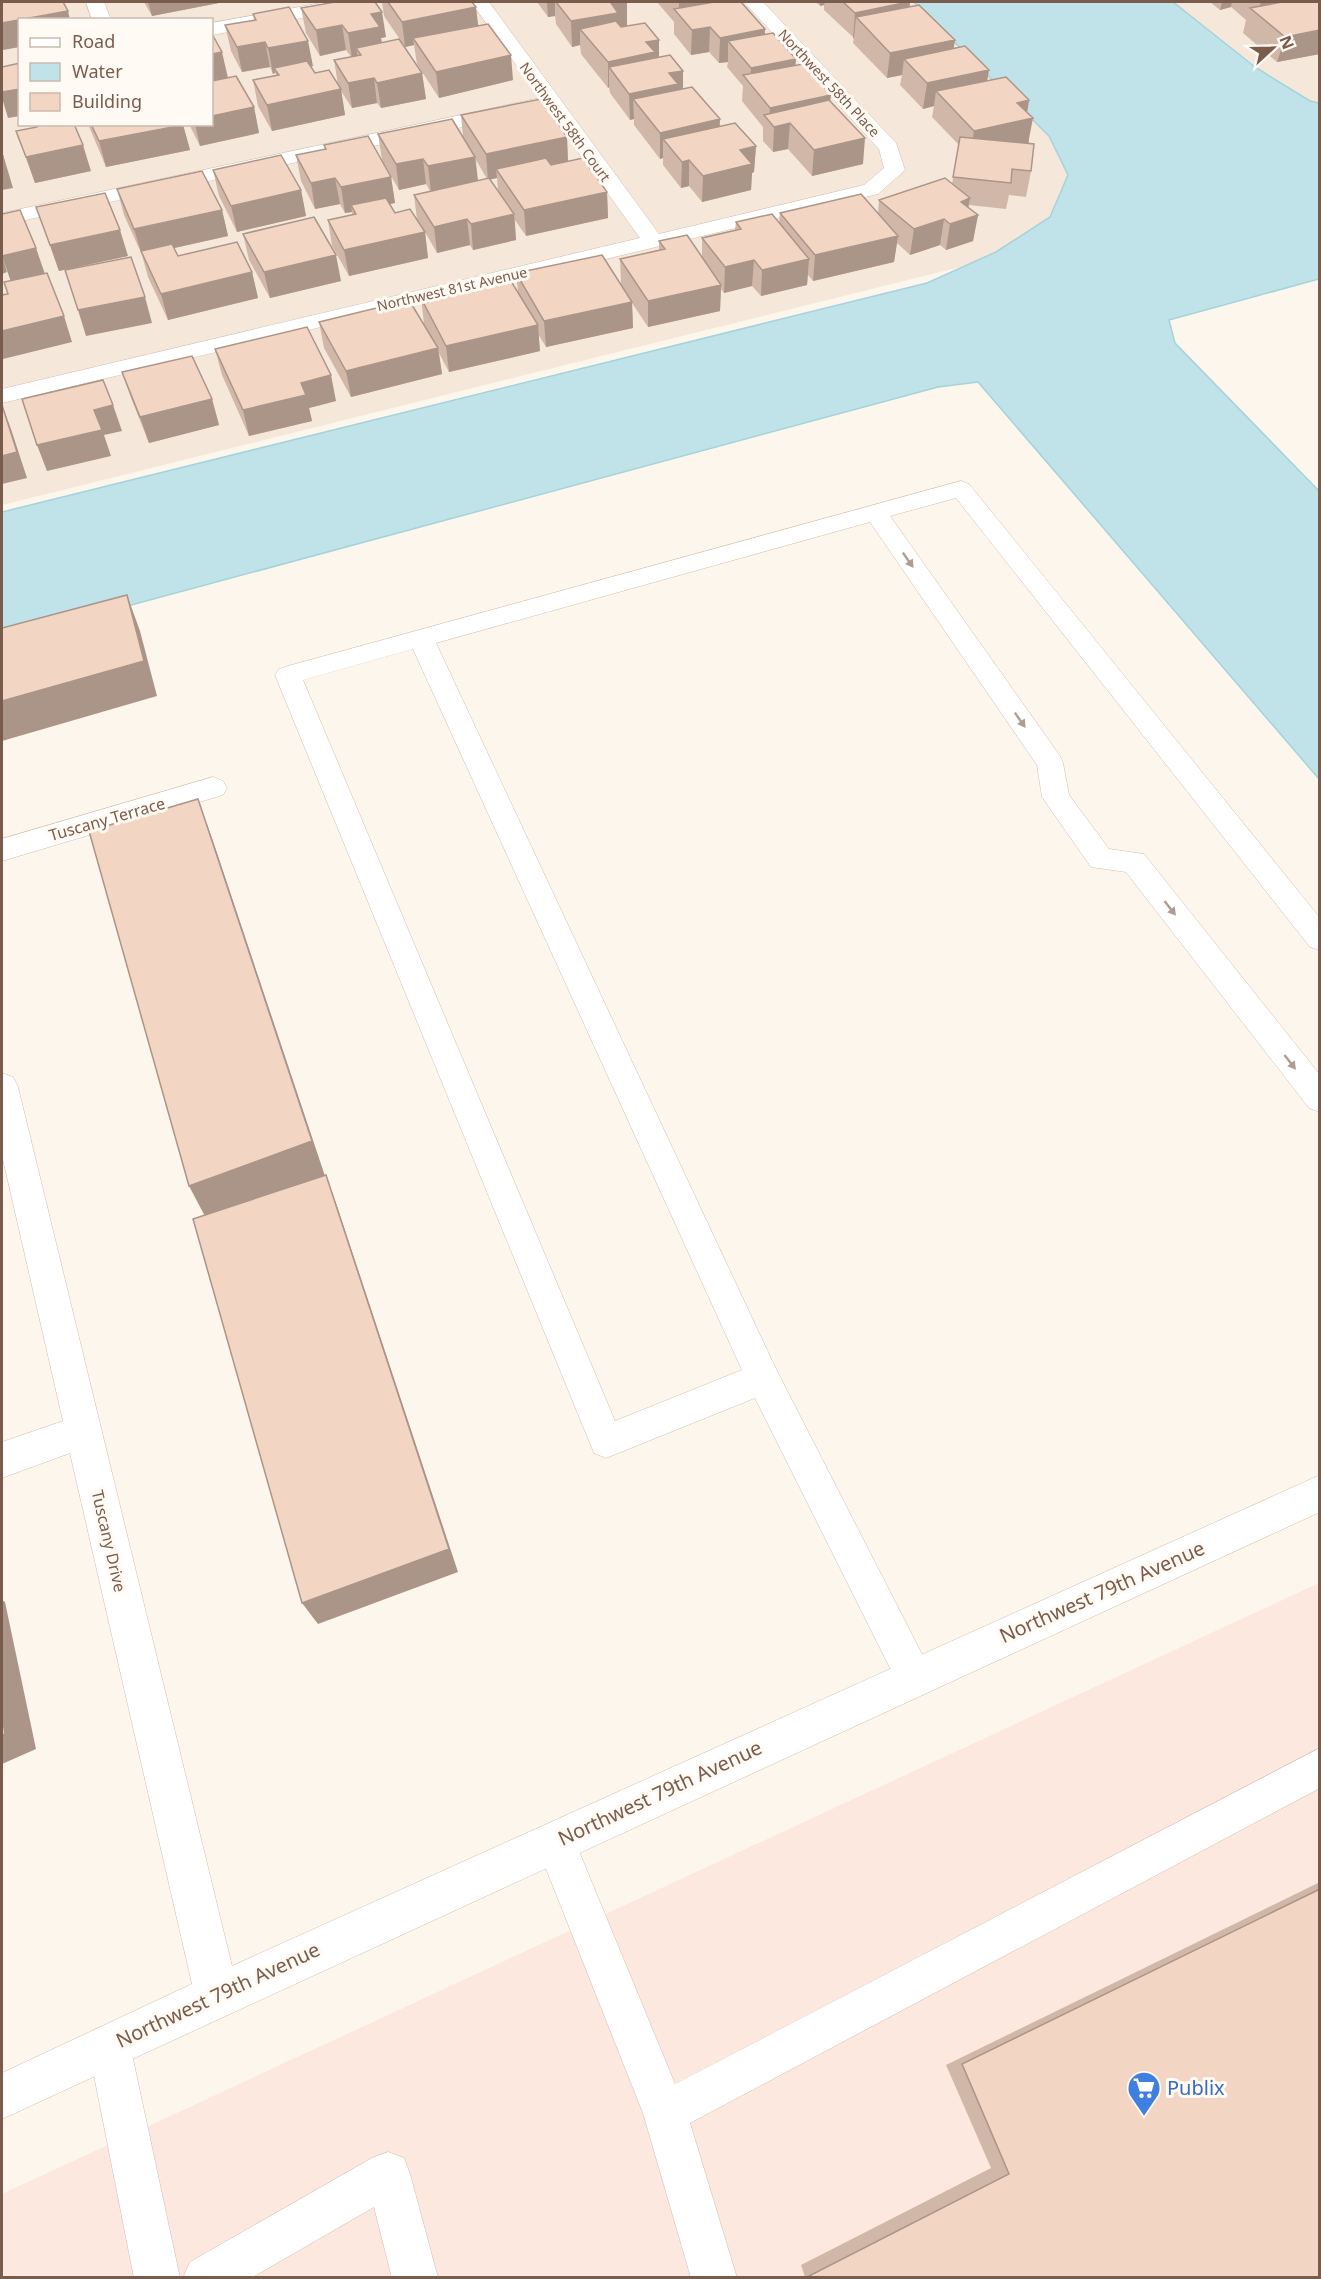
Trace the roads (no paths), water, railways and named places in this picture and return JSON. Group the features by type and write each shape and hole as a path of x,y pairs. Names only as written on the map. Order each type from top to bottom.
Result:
{"street":[{"path":"95,2 101,18"},
{"path":"213,29 354,2"},
{"name":"Northwest 58th Court","path":"480,2 652,241"},
{"name":"Northwest 58th Place","path":"753,2 889,147 895,170"},
{"path":"2,219 550,102"},
{"name":"Northwest 81st Avenue","path":"2,396 871,190 895,170"},
{"name":"Tuscany Terrace","path":"2,850 213,788"},
{"name":"Tuscany Drive","path":"2,1087 217,1995"},
{"path":"2,1460 83,1431"},
{"name":"Northwest 79th Avenue","path":"2,2096 109,2044 1320,1493"}],"lane":[{"path":"763,1378 606,1441 288,675 961,489 1320,939"},
{"path":"875,512 1050,763 1056,796 1101,859 1134,862 1320,1099"},
{"path":"421,638 763,1378 914,1677"},
{"path":"665,2113 1320,1767"},
{"path":"555,1841 665,2113 714,2277"},
{"path":"109,2044 157,2277"},
{"path":"206,2277 388,2174 415,2277"}],"water":[{"path":"914,2 1173,2 1255,67 1310,101 1319,103 1319,279 1169,320 1175,343 1319,491 1319,779 978,382 938,387 2,640 2,512 927,283 996,252 1050,217 1068,175 1049,136"}],"place":[{"name":"Publix","path":"1144,2117"}]}
